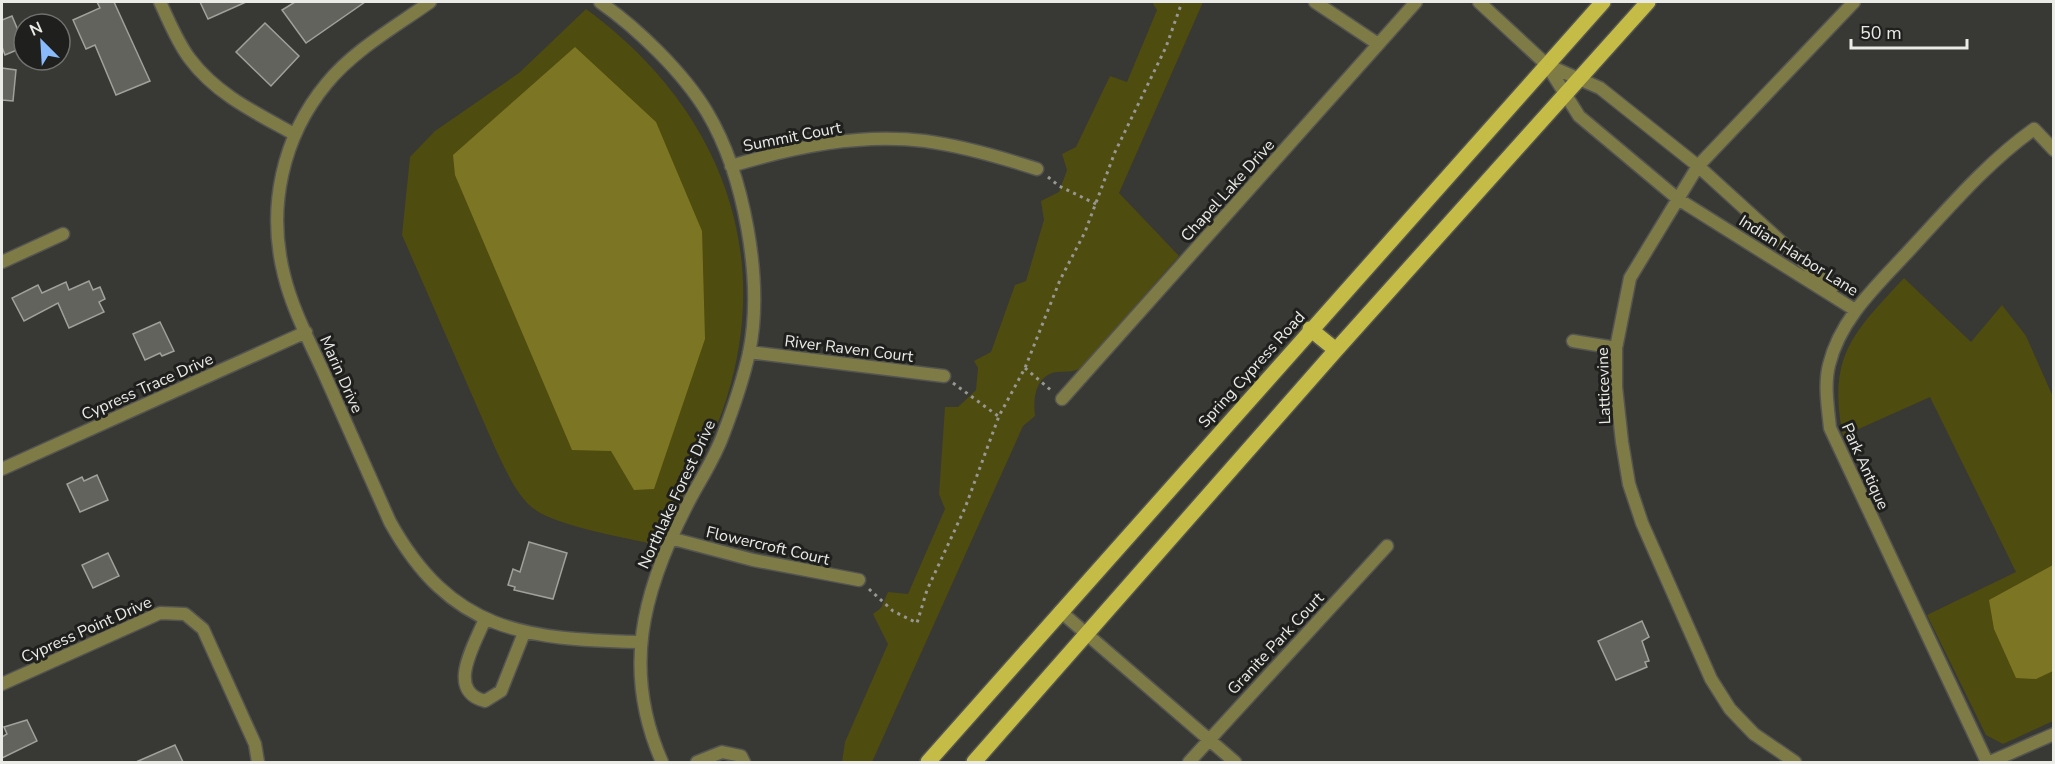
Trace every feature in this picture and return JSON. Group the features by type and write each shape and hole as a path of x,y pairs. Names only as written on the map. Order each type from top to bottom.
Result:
{"main road":[{"name":"Spring Cypress Road","path":"928,762 1310,329 1603,2"},
{"path":"974,762 1336,350 1648,2"},
{"path":"1310,329 1336,350"}],"street":[{"path":"160,2 179,42 203,75 237,102 294,134"},
{"name":"Marin Drive","path":"429,2 346,63 309,106 294,134 284,160 277,221 285,276 306,332 403,544 434,582 472,613 524,633 579,641 639,642"},
{"name":"Northlake Forest Drive","path":"600,2 670,64 707,112 731,166 744,217 753,279 749,352 722,438 670,538 648,595 639,642 640,676 646,720 662,762"},
{"path":"1315,2 1378,44"},
{"name":"Chapel Lake Drive","path":"1062,399 1416,2"},
{"name":"Indian Harbor Lane","path":"1479,2 1547,65 1579,116 1678,199 1856,310"},
{"name":"Latticevine","path":"1795,762 1754,734 1730,709 1711,679 1642,523 1629,484 1622,442 1616,387 1616,348 1630,278 1698,166 1854,2"},
{"name":"Indian Harbor Lane","path":"1547,65 1600,88 1698,166 1856,310"},
{"name":"Park Antique","path":"1988,762 1830,428 1827,396 1828,366 1841,333 1856,310 1961,194 2007,149 2034,129 2054,150"},
{"name":"Summit Court","path":"731,166 826,143 897,140 925,141 966,149 1037,169"},
{"path":"2,262 63,234"},
{"name":"Cypress Trace Drive","path":"2,469 306,332"},
{"path":"1573,340 1616,348"},
{"name":"River Raven Court","path":"749,352 944,376"},
{"name":"Flowercroft Court","path":"670,538 753,560 859,580"},
{"name":"Granite Park Court","path":"1189,762 1387,546"},
{"path":"1060,612 1235,762"},
{"name":"Cypress Point Drive","path":"2,684 160,613 185,614 203,628 255,744 258,762"},
{"path":"485,619 464,672 464,683 474,698 485,701 501,691 524,633"},
{"path":"1988,762 2054,734"},
{"path":"697,762 722,752 741,756 744,762"}],"path":[{"path":"859,580 893,611 917,623 927,590 965,508 999,417 1025,368 1056,290 1096,204 1115,152 1166,47 1182,2"},
{"path":"1037,169 1059,186 1096,204"},
{"path":"1025,368 1062,399"},
{"path":"944,376 999,417"}],"shaded area":[{"path":"1152,2 1203,2 1119,193 1179,256 1081,368 1050,374 1040,383 1035,395 1035,416 1023,426 872,762 842,762 845,742 888,644 873,614 881,608 888,592 908,594 945,509 939,494 945,407 958,407 976,390 978,368 974,361 991,352 1015,285 1026,281 1044,220 1041,201 1059,192 1067,170 1062,154 1076,147 1110,76 1127,82 1157,10"},
{"path":"586,9 630,46 668,87 699,132 722,180 737,231 743,284 740,340 727,397 704,454 658,545 562,522 537,511 524,499 496,450 402,235 410,157 435,131 519,73"},
{"path":"575,47 656,122 702,231 705,339 654,489 634,490 611,451 572,450 455,175 453,155"},
{"path":"1904,278 1971,342 2002,305 2026,336 2053,397 2053,721 2003,744 1986,735 1927,615 2016,572 1930,397 1843,436 1839,385 1842,365 1848,348 1858,331"},
{"path":"2053,565 2053,671 2036,679 2016,678 1994,629 1989,600"}],"building":[{"path":"97,2 114,2 150,81 116,95 95,45 86,49 73,20 100,8"},
{"path":"200,2 246,2 208,19"},
{"path":"295,2 365,2 306,43 282,10"},
{"path":"12,16 12,52 5,55 2,47 2,20"},
{"path":"265,23 299,56 271,86 236,52"},
{"path":"2,68 12,69 12,72 16,72 13,101 2,100"},
{"path":"89,281 93,290 100,287 105,299 99,302 104,312 69,328 58,303 24,321 12,298 38,285 42,293 66,282 69,290"},
{"path":"160,322 174,351 162,356 160,353 145,360 133,334"},
{"path":"97,475 108,500 80,512 67,484 82,477 84,481"},
{"path":"529,542 567,553 553,599 514,590 515,587 508,585 513,569 520,572"},
{"path":"108,553 119,576 93,588 82,565"},
{"path":"1642,621 1649,637 1642,641 1649,661 1645,662 1647,667 1616,680 1598,641"},
{"path":"27,720 37,741 2,758 2,737 7,734 4,727"},
{"path":"175,745 183,762 136,762"}]}
